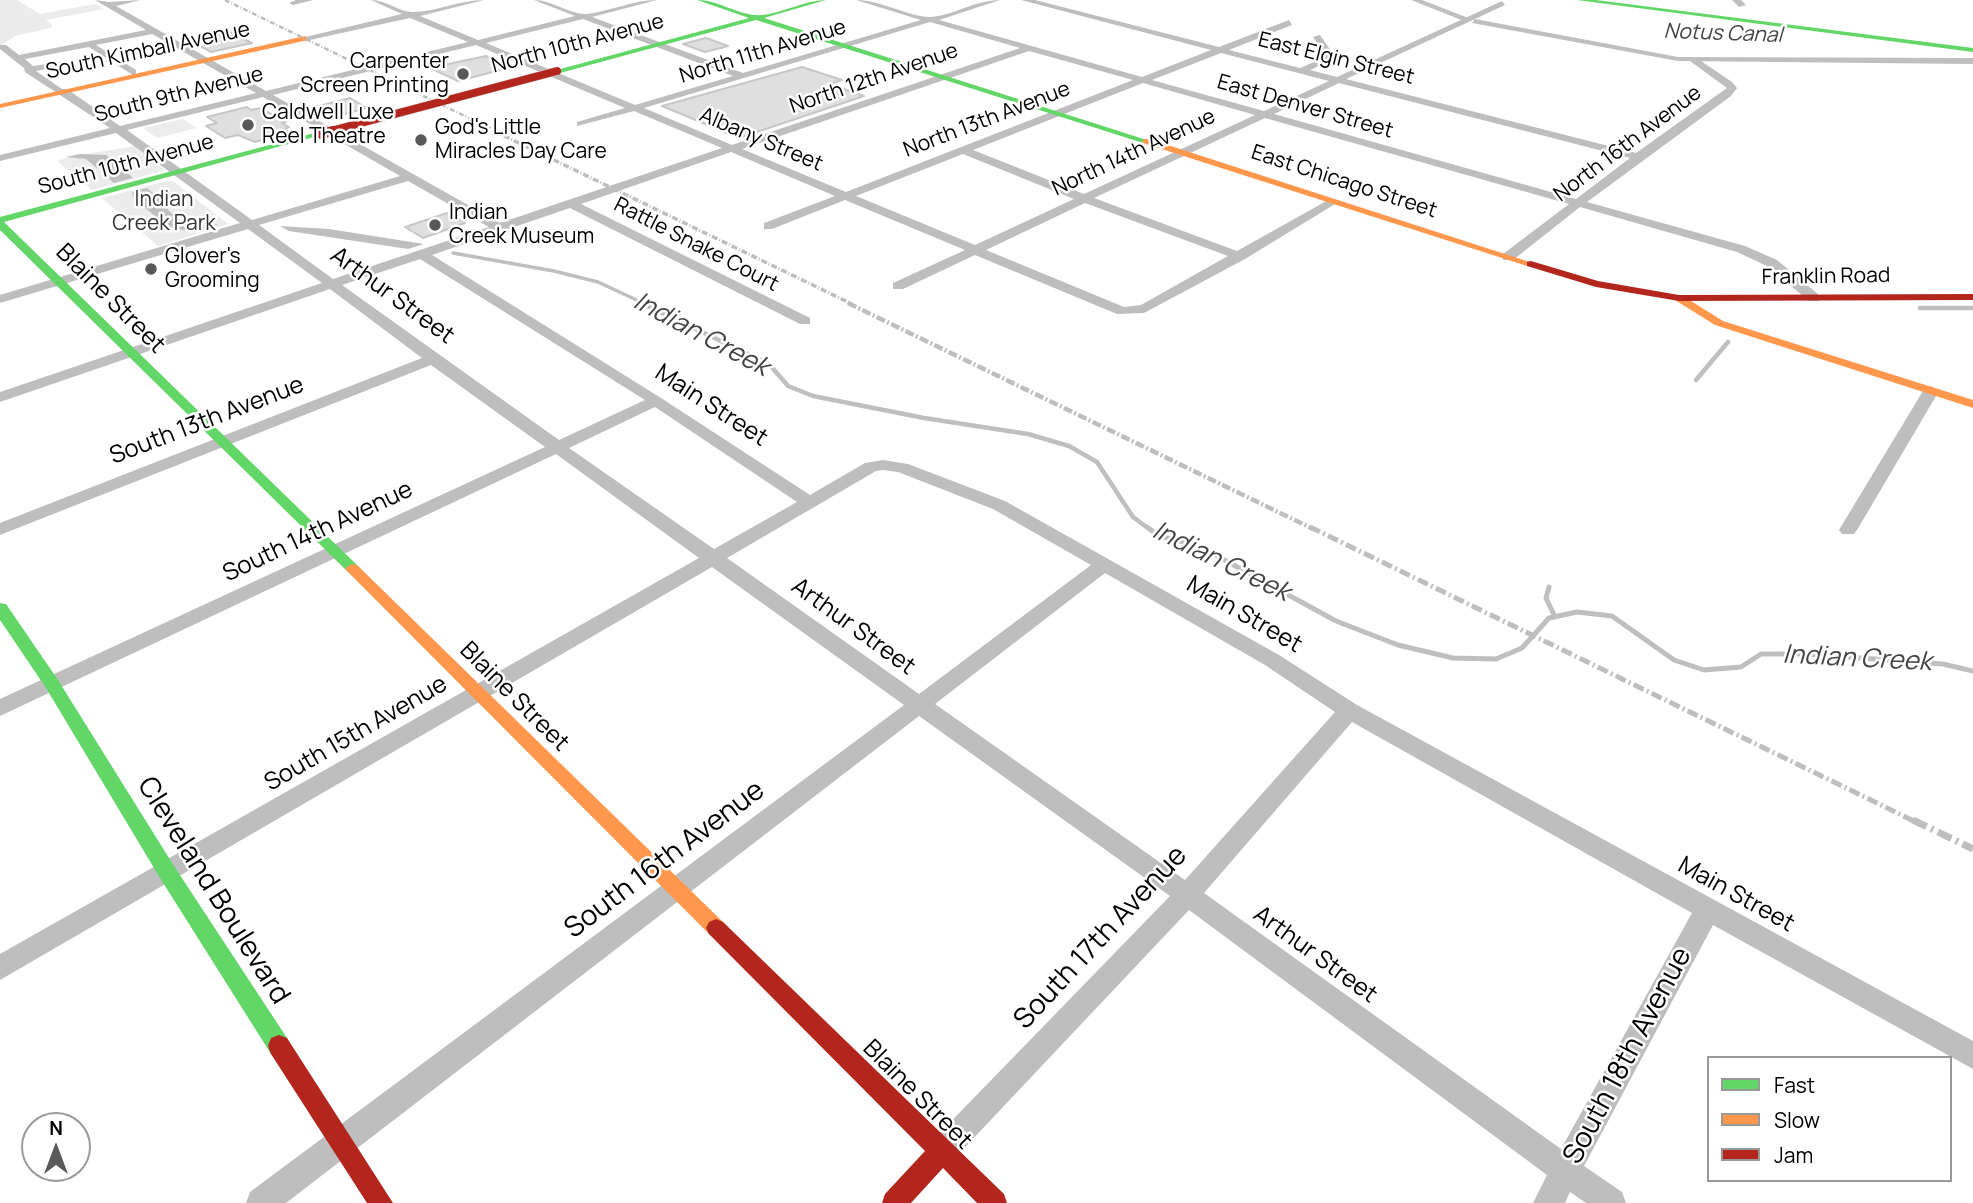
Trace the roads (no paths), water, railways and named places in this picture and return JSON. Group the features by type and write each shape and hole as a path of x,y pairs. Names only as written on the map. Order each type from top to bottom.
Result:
{"main road":[{"name":"East Chicago Street","path":"700,0 1596,284 1679,298 1719,323 1973,404"},
{"name":"North 10th Avenue","path":"465,96 823,0"},
{"path":"1609,0 1973,48"},
{"path":"1575,1 1973,48"},
{"name":"South Kimball Avenue","path":"0,106 64,88 305,38"},
{"name":"South 10th Avenue","path":"0,222 465,96"},
{"name":"Blaine Street","path":"0,222 995,1203"},
{"name":"Franklin Road","path":"1679,298 1973,297"},
{"path":"1741,299 1732,304 1733,318 1752,334"},
{"name":"Cleveland Boulevard","path":"0,608 52,684 167,872 381,1203"},
{"name":"South 17th Avenue","path":"894,1203 942,1151"}],"street":[{"path":"104,3 136,0"},
{"path":"293,3 309,0"},
{"name":"Albany Street","path":"375,0 1122,311 1144,309 1240,256"},
{"path":"305,38 480,0"},
{"path":"538,0 661,43 743,76"},
{"name":"South 9th Avenue","path":"0,158 653,0"},
{"name":"East Denver Street","path":"860,0 1741,249 1772,263 1814,298"},
{"name":"North 11th Avenue","path":"581,124 996,0"},
{"name":"East Elgin Street","path":"1024,0 1638,157"},
{"path":"104,3 498,226"},
{"name":"North 14th Avenue","path":"898,286 1502,3"},
{"name":"North 13th Avenue","path":"768,226 1289,23"},
{"path":"18,58 153,31"},
{"path":"1303,70 1331,58 1317,37"},
{"path":"3,47 38,74 57,64"},
{"path":"93,47 133,72"},
{"name":"North 12th Avenue","path":"0,397 1028,48"},
{"name":"North 16th Avenue","path":"1508,257 1732,88 1695,61"},
{"name":"Arthur Street","path":"38,74 64,88 117,130 180,173 330,285 1187,895 1611,1203"},
{"path":"962,150 1240,256 1334,201"},
{"path":"0,299 411,176"},
{"name":"Rattle Snake Court","path":"570,203 805,321"},
{"name":"Main Street","path":"420,253 656,401 810,503 871,467 883,465 902,468 999,505 1272,660 1349,711 1973,1056"},
{"name":"South 13th Avenue","path":"0,528 433,359"},
{"path":"1848,530 1931,391"},
{"name":"South 14th Avenue","path":"0,709 656,401"},
{"name":"South 15th Avenue","path":"0,968 810,503"},
{"name":"South 16th Avenue","path":"261,1203 1104,565"},
{"name":"South 17th Avenue","path":"942,1151 1187,895 1349,711"},
{"name":"South 18th Avenue","path":"1548,1203 1708,909"}],"waterway":[{"name":"Notus Canal","path":"1415,0 1467,19"},
{"name":"Notus Canal","path":"1475,21 1678,59 1973,61"},
{"name":"Indian Creek","path":"453,253 554,271 598,282 645,304"},
{"name":"Indian Creek","path":"641,303 769,364 788,386 813,396 924,418 1028,434 1069,446 1097,462 1133,517 1149,529"},
{"path":"1920,308 1973,308"},
{"path":"1696,380 1728,342"},
{"name":"Indian Creek","path":"1147,527 1159,536 1197,545 1336,621 1398,645 1453,658 1496,659 1522,648 1549,618 1555,617"},
{"path":"1549,587 1546,598 1555,617"},
{"name":"Indian Creek","path":"1555,617 1577,612 1612,616 1674,660 1704,670 1741,667 1761,654 1806,654 1943,664 1973,671"}],"railway":[{"path":"225,0 498,132"},
{"path":"494,131 852,304"},
{"path":"848,303 1313,529"},
{"path":"1310,527 1916,822"},
{"path":"1913,820 1973,849"}],"place":[{"name":"Carpenter Screen Printing","path":"463,74"},
{"name":"Caldwell Luxe Reel Theatre","path":"248,125"},
{"name":"God's Little Miracles Day Care","path":"421,140"},
{"name":"Indian Creek Museum","path":"435,225"},
{"name":"Glover's Grooming","path":"151,269"}],"park label":[{"name":"Indian Creek Park","path":"164,212"}]}
